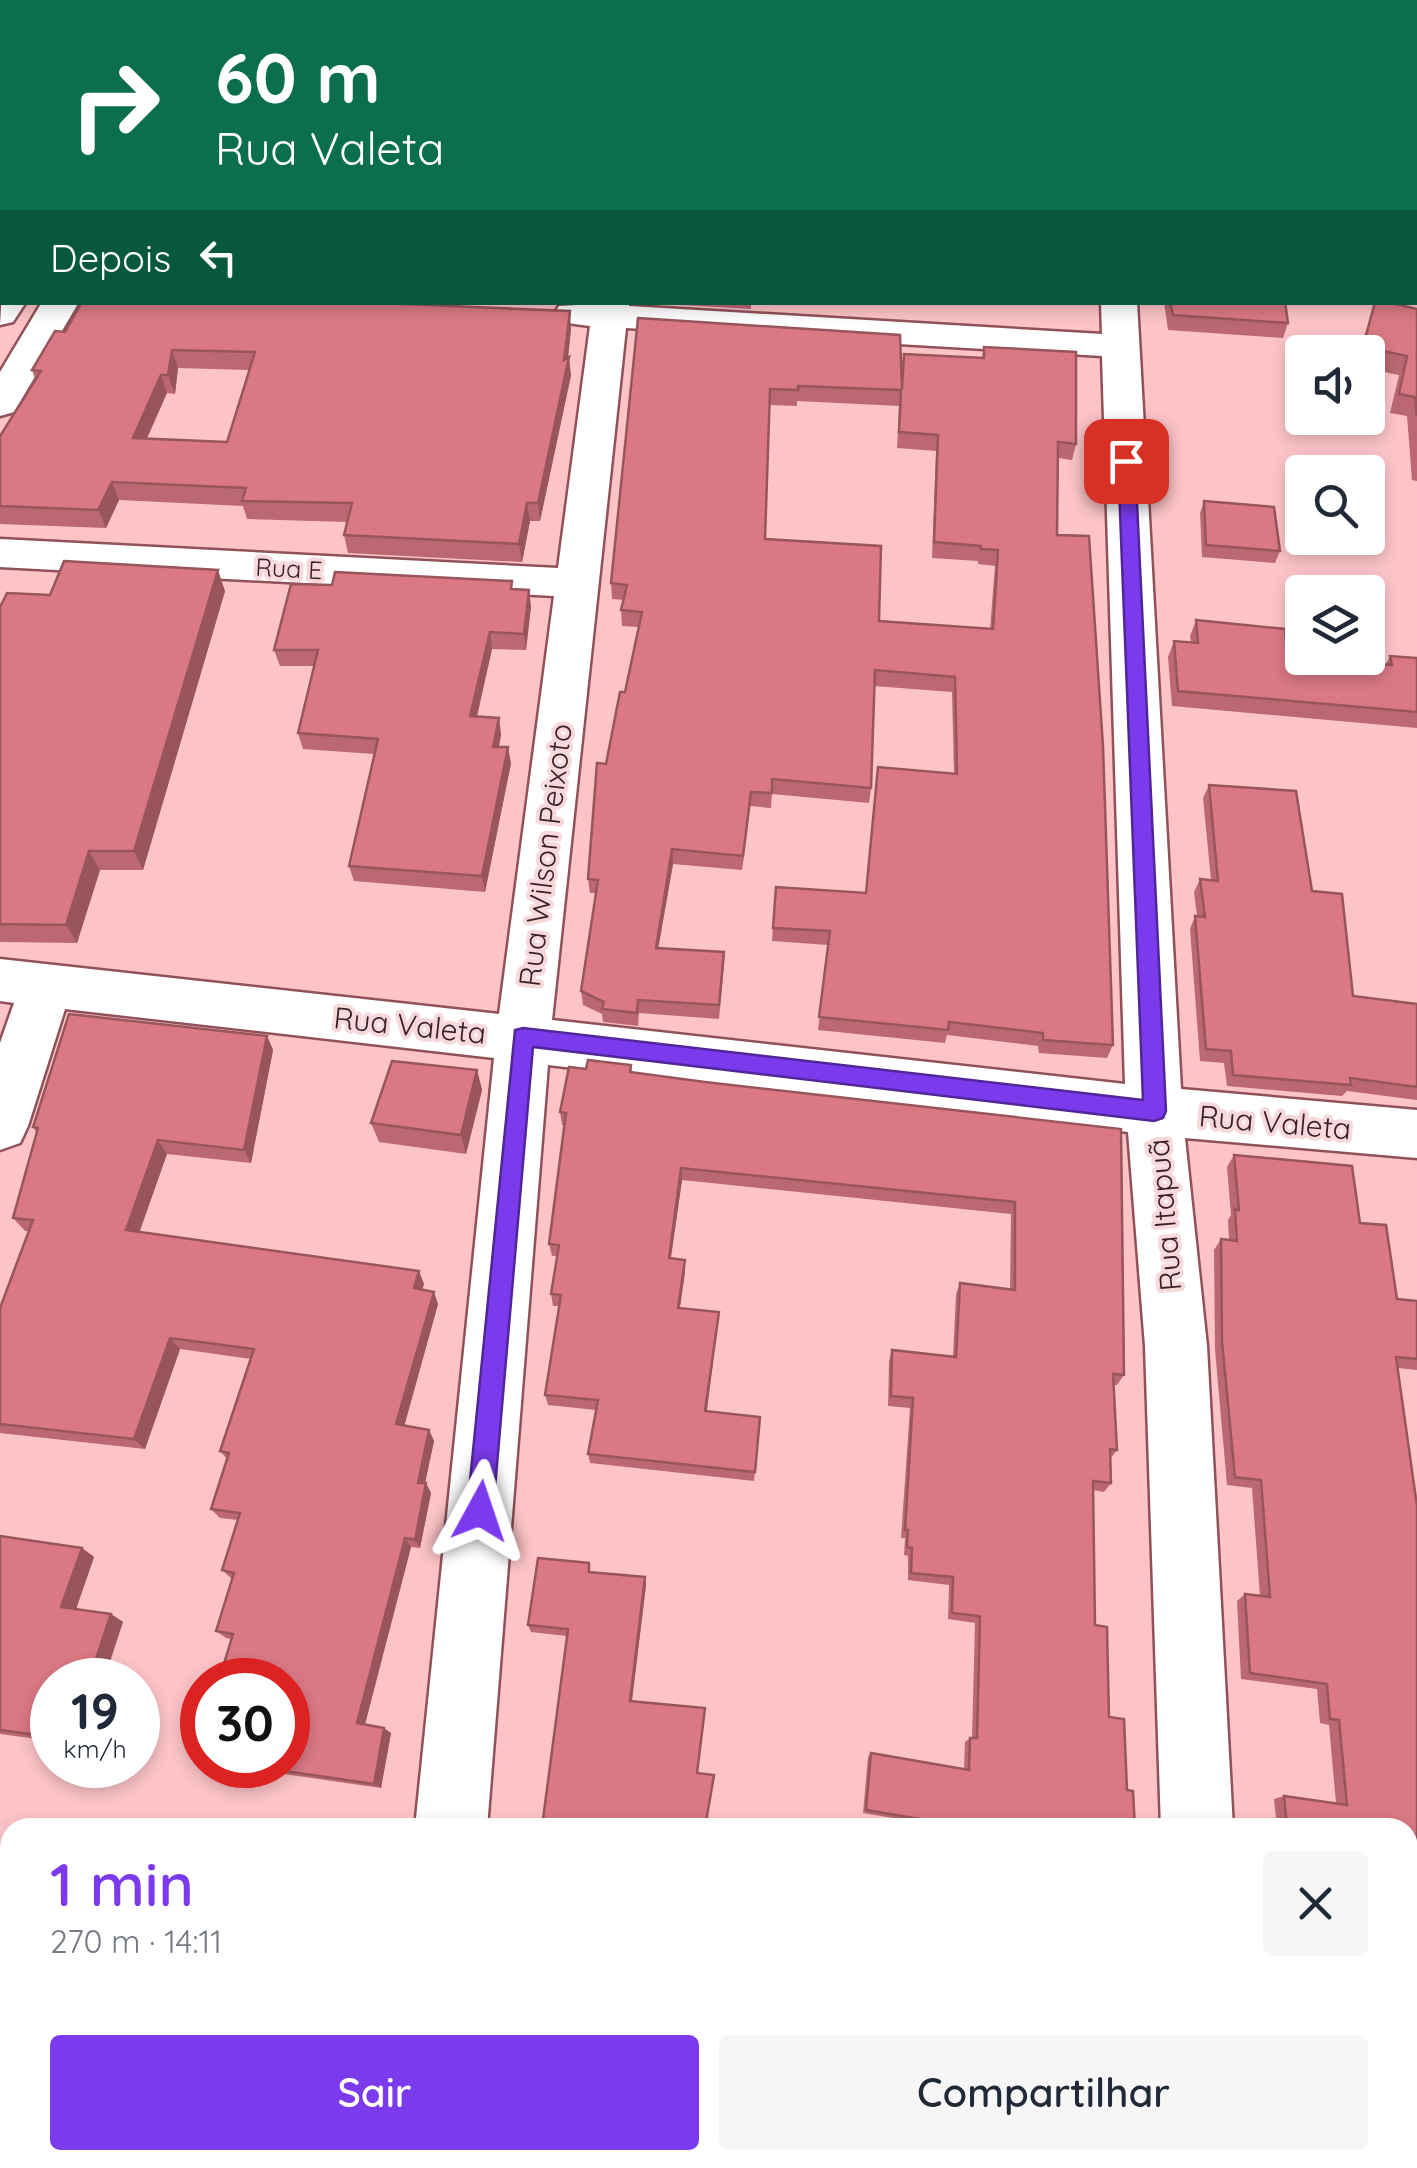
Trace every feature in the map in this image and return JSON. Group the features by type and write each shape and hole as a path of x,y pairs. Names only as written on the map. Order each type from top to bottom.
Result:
{"street":[{"path":"0,404 18,340 59,305"},
{"path":"530,313 610,309 1120,324"},
{"name":"Rua Wilson Peixoto","path":"452,1818 523,1037 610,309"},
{"name":"Rua Itapuã","path":"1120,324 1154,1111 1176,1346 1197,1818"},
{"name":"Rua E","path":"0,553 578,583"},
{"path":"0,1126 23,983"},
{"name":"Rua Valeta","path":"23,983 1154,1111 1417,1134"}],"building":[{"path":"80,305 427,305 570,311 564,360 569,357 538,503 527,503 519,544 344,535 352,503 242,501 246,488 112,482 98,510 0,506 0,436 41,371 32,370 55,331 65,332","holes":["172,350 255,352 227,442 133,438 161,375 168,375"]},
{"path":"1171,305 1285,305 1288,323 1173,315"},
{"path":"1374,305 1417,309 1417,416 1415,397 1399,394 1407,356 1385,352 1385,335 1366,335"},
{"path":"638,318 900,335 902,389 904,354 984,358 984,347 1076,352 1076,444 1058,442 1057,535 1089,536 1103,746 1113,1045 1043,1040 1043,1033 949,1022 948,1030 819,1017 830,931 773,928 776,887 866,893 878,767 957,774 955,677 875,670 871,788 772,779 772,793 751,792 743,856 672,849 656,948 724,952 719,1005 638,1000 637,1013 602,1009 604,1002 581,991 598,880 588,879 597,763 606,764 642,612 621,610 627,585 611,583","holes":["798,386 901,390 899,432 938,435 934,542 998,550 993,629 879,621 881,546 765,539 770,389 798,390"]},
{"path":"1204,501 1274,507 1280,551 1206,545"},
{"path":"64,561 218,570 134,851 89,851 66,925 0,924 0,607 7,593 50,595"},
{"path":"335,572 512,581 511,589 529,590 524,634 490,632 470,716 499,718 493,747 508,747 482,876 349,866 378,739 298,733 318,650 274,650 291,584 332,585"},
{"path":"1196,620 1285,629 1285,675 1385,675 1385,664 1392,665 1390,656 1417,658 1417,712 1178,691 1174,641 1198,643"},
{"path":"1209,785 1296,791 1312,891 1342,894 1353,996 1417,1004 1417,1087 1350,1078 1351,1085 1233,1075 1231,1051 1206,1049 1195,916 1205,917 1200,879 1218,881"},
{"path":"69,1014 267,1036 244,1150 158,1140 126,1230 419,1271 414,1288 434,1292 396,1424 429,1430 418,1483 426,1483 415,1540 405,1538 357,1723 384,1728 374,1784 310,1775 310,1658 226,1658 233,1634 216,1631 234,1573 222,1570 240,1513 211,1509 229,1453 220,1451 254,1349 170,1338 134,1439 0,1424 0,1308 33,1220 13,1218 38,1128 33,1127"},
{"path":"588,1060 631,1065 630,1072 705,1082 1121,1129 1124,1375 1113,1374 1117,1450 1110,1449 1111,1483 1093,1481 1095,1625 1107,1627 1109,1717 1124,1719 1127,1790 1133,1791 1134,1818 914,1818 866,1810 871,1753 969,1770 970,1738 977,1738 980,1616 952,1613 953,1577 911,1573 912,1548 907,1547 905,1530 913,1398 891,1396 892,1350 956,1357 960,1283 1015,1290 1015,1202 681,1168 669,1258 685,1260 678,1308 719,1312 705,1411 760,1417 755,1472 588,1454 598,1400 545,1395 561,1295 551,1294 559,1245 549,1244 566,1113 560,1112 569,1067 586,1069"},
{"path":"392,1061 477,1070 461,1135 371,1123"},
{"path":"1234,1155 1352,1166 1360,1223 1386,1225 1397,1299 1417,1301 1417,1359 1396,1357 1417,1506 1417,1818 1286,1818 1284,1796 1347,1805 1339,1720 1330,1719 1327,1684 1250,1673 1245,1594 1270,1597 1261,1480 1235,1477 1222,1341 1221,1239 1237,1241 1235,1209 1239,1210"},
{"path":"0,1536 82,1548 61,1607 111,1614 96,1658 30,1658 30,1734 0,1730"},
{"path":"538,1558 589,1563 589,1572 645,1577 630,1701 705,1708 697,1773 714,1775 707,1818 543,1818 568,1629 528,1625"}],"route":[{"path":"480,1511 523,1037 1154,1111 1126,461"}]}
